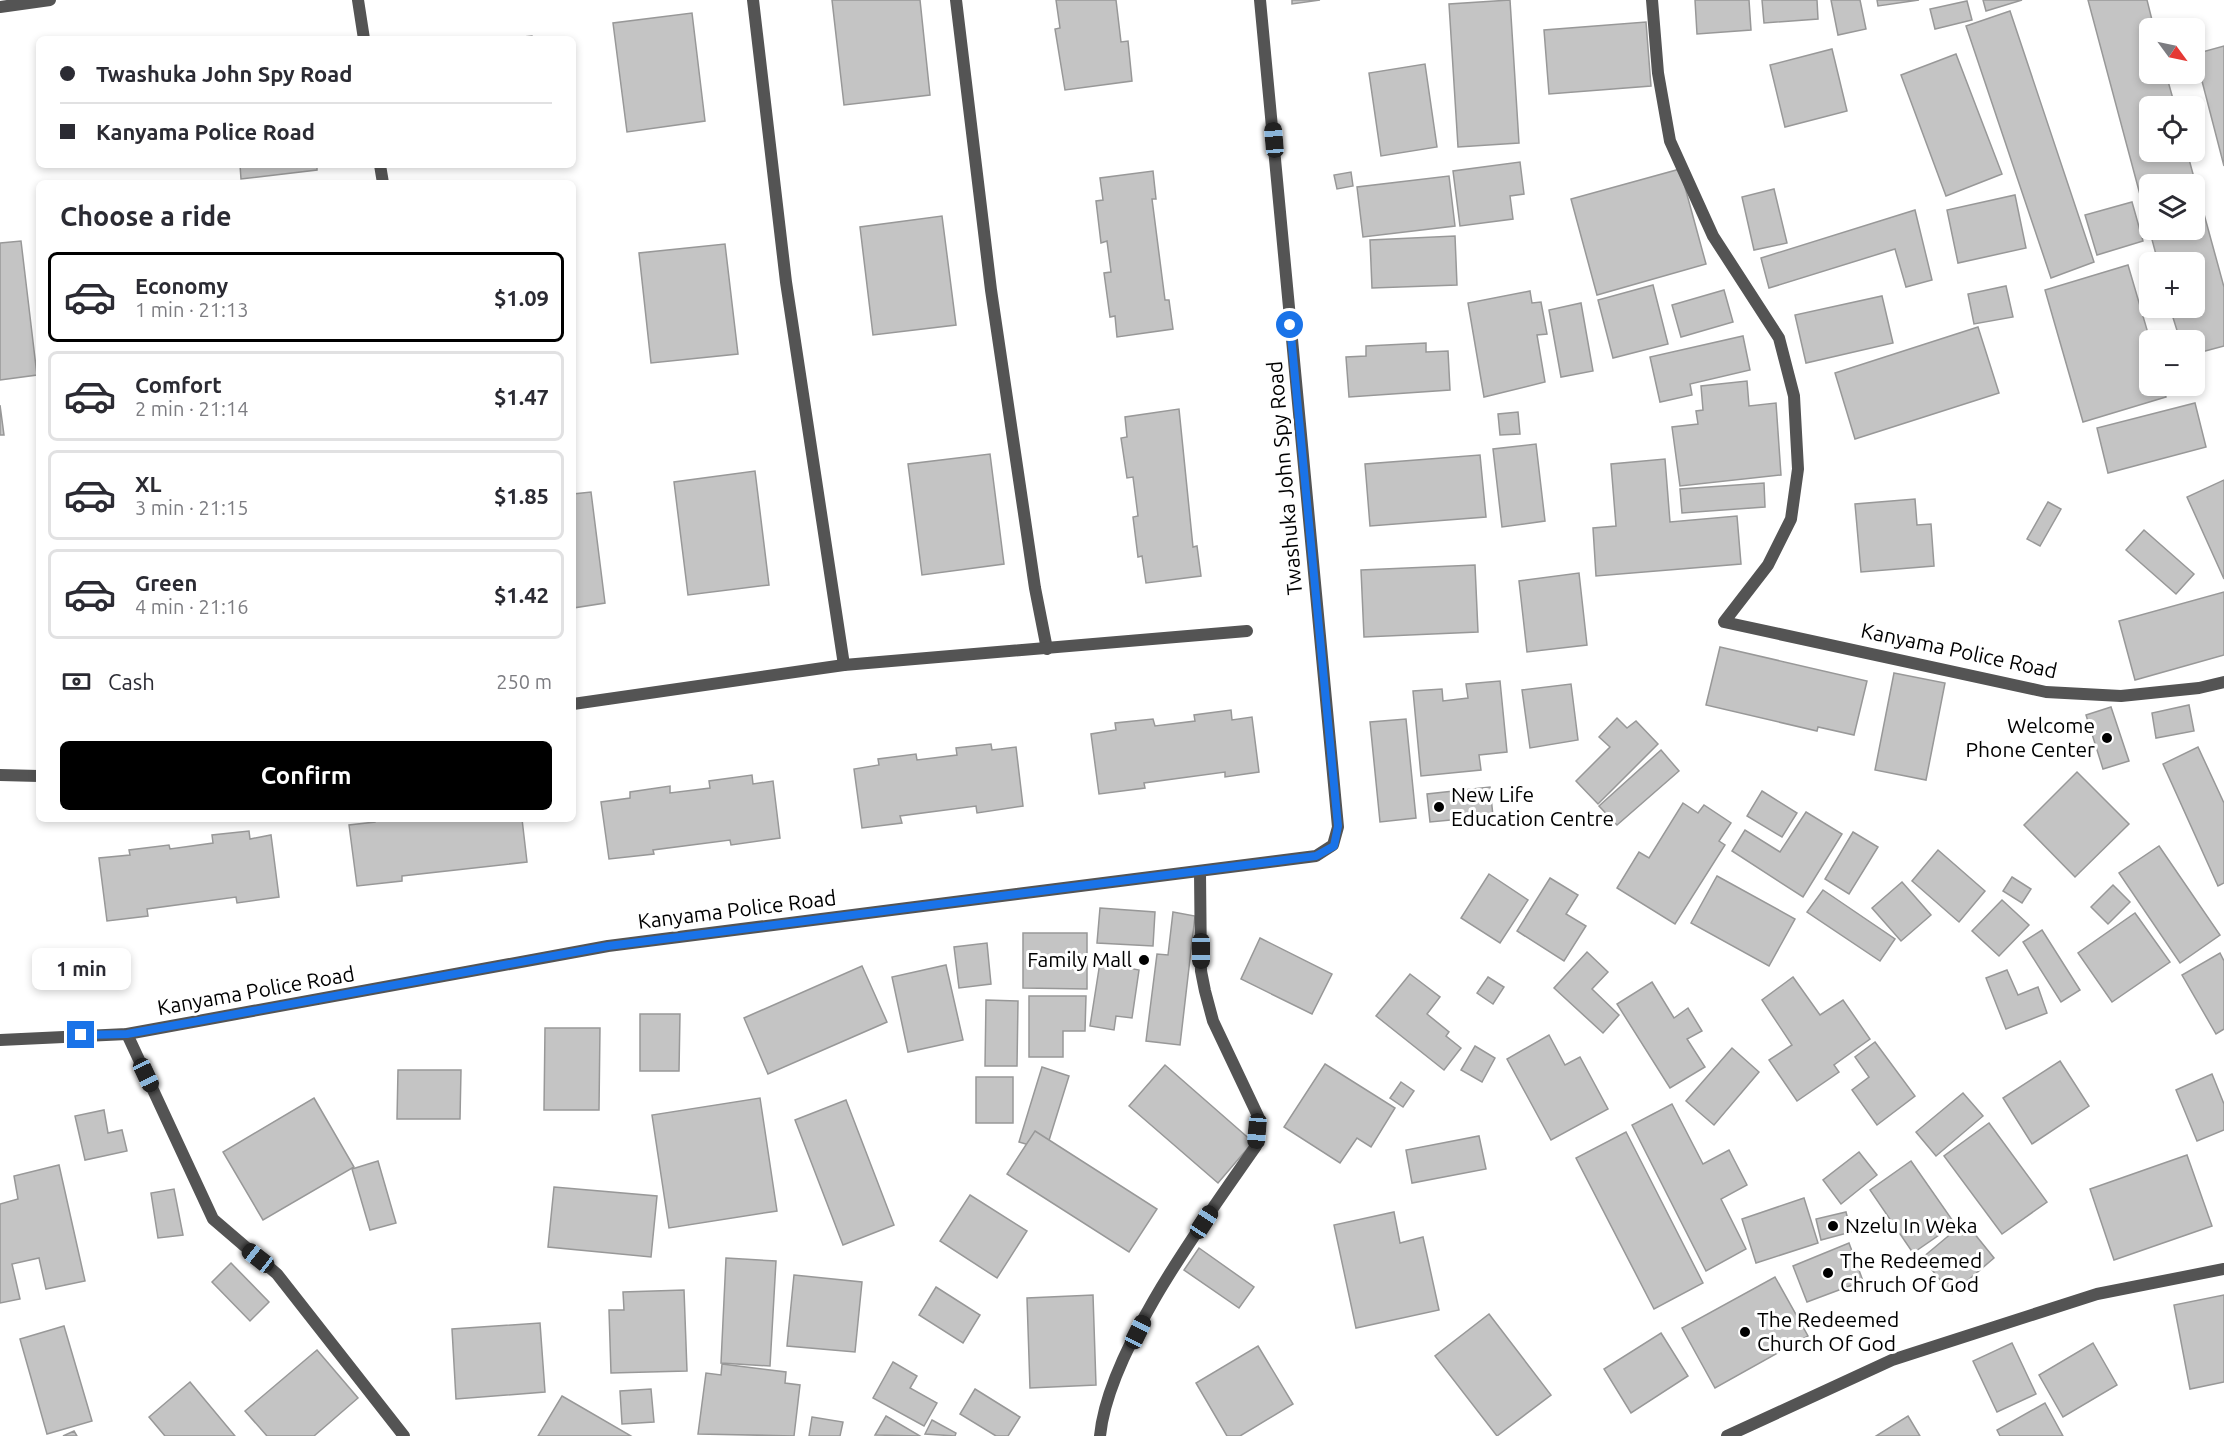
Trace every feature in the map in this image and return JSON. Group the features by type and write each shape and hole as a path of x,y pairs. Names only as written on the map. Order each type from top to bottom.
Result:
{"street":[{"path":"0,7 50,0"},
{"path":"358,0 364,36"},
{"path":"753,0 786,282 844,664"},
{"path":"956,0 991,290 1035,588 1047,649"},
{"name":"Twashuka John Spy Road","path":"1260,0 1325,701"},
{"name":"Kanyama Police Road","path":"1652,0 1658,73 1671,141 1713,236 1779,338 1794,396 1798,469 1791,519 1768,565 1724,622 2046,692 2121,696 2199,688 2224,682"},
{"path":"576,704 844,664 1247,631"},
{"name":"Kanyama Police Road","path":"0,1040 127,1034 608,946 1316,856 1334,846 1338,826 1325,701"},
{"path":"0,775 36,776"},
{"path":"1100,1436 1109,1392 1148,1312 1256,1146 1258,1116 1213,1021 1201,971 1200,872"},
{"path":"127,1034 213,1219 277,1274 404,1436"},
{"path":"1727,1436 1892,1360 2097,1294 2224,1269"}],"building":[{"path":"832,0 920,0 930,95 844,105"},
{"path":"1056,0 1116,0 1121,42 1128,41 1132,81 1065,90 1055,29 1060,28"},
{"path":"1292,0 1320,0 1292,4"},
{"path":"1510,0 1519,143 1458,147 1449,4"},
{"path":"1695,0 1749,0 1751,30 1697,34"},
{"path":"1762,0 1817,0 1818,19 1764,23"},
{"path":"1831,0 1860,0 1866,29 1838,35"},
{"path":"1877,0 1919,0 1878,6"},
{"path":"1983,0 2022,0 1986,11"},
{"path":"2088,0 2147,0 2152,18 2139,18 2139,84 2169,84 2172,96 2139,96 2139,162 2190,162 2193,174 2139,174 2139,191"},
{"path":"1967,1 1972,20 1935,29 1930,9"},
{"path":"2010,11 2094,262 2051,278 1966,26"},
{"path":"692,13 705,121 627,132 613,23"},
{"path":"1646,22 1651,86 1549,94 1544,30"},
{"path":"2224,46 2224,166 2203,84 2205,84 2205,51"},
{"path":"1832,49 1847,111 1785,127 1770,65"},
{"path":"1956,54 2002,174 1946,196 1901,75"},
{"path":"1425,64 1437,147 1381,156 1369,73"},
{"path":"1520,162 1524,194 1510,196 1513,219 1460,226 1453,171"},
{"path":"240,168 317,168 317,170 241,179"},
{"path":"1680,169 1706,264 1597,295 1571,199"},
{"path":"1153,171 1156,199 1152,199 1165,300 1169,300 1173,329 1117,337 1115,316 1110,317 1104,273 1111,272 1107,241 1101,243 1096,201 1103,200 1100,178"},
{"path":"1351,172 1353,186 1337,189 1334,175"},
{"path":"1449,176 1455,226 1363,237 1357,187"},
{"path":"1774,189 1787,243 1754,250 1742,197"},
{"path":"2015,195 2026,248 1958,263 1947,210"},
{"path":"2132,202 2139,227 2139,240 2143,241 2097,255 2085,215"},
{"path":"1915,210 1932,280 1906,287 1895,249 1769,288 1761,258"},
{"path":"942,216 956,325 873,335 860,227"},
{"path":"2205,218 2224,287 2224,346 2205,351 2205,330 2177,330 2173,318 2205,318 2205,252 2155,252 2152,240 2205,240"},
{"path":"1455,236 1457,285 1372,288 1370,240"},
{"path":"21,241 36,375 0,380 0,243"},
{"path":"725,244 738,354 651,363 639,253"},
{"path":"2128,265 2139,302 2139,318 2144,318 2147,330 2139,330 2139,396 2166,397 2083,422 2045,290"},
{"path":"1653,285 1668,344 1613,358 1598,300"},
{"path":"2006,286 2013,317 1974,324 1968,294"},
{"path":"1724,290 1733,322 1681,337 1672,305"},
{"path":"1530,291 1532,303 1541,302 1547,334 1537,335 1545,382 1484,397 1468,303"},
{"path":"1882,296 1893,343 1806,363 1795,315"},
{"path":"1581,303 1593,371 1561,377 1549,310"},
{"path":"1978,327 1999,393 1855,439 1835,373"},
{"path":"1743,336 1750,370 1690,384 1692,395 1660,402 1650,357"},
{"path":"1426,343 1426,352 1448,351 1450,390 1349,397 1346,357 1366,356 1366,346"},
{"path":"1747,381 1749,406 1776,403 1781,475 1680,486 1672,427 1698,424 1696,411 1703,410 1701,386"},
{"path":"2195,403 2206,447 2108,473 2097,428"},
{"path":"0,405 4,435 0,435"},
{"path":"1179,409 1193,547 1197,546 1201,576 1146,583 1142,556 1138,557 1133,517 1138,516 1133,477 1127,478 1121,438 1127,437 1125,417"},
{"path":"1518,412 1520,434 1500,435 1498,414"},
{"path":"1536,444 1545,521 1502,527 1493,449"},
{"path":"990,454 1004,564 922,575 908,464"},
{"path":"1480,455 1486,517 1370,526 1365,464"},
{"path":"1665,459 1670,522 1737,516 1741,564 1596,576 1593,528 1616,526 1611,464"},
{"path":"755,471 769,585 688,595 674,482"},
{"path":"2224,480 2224,579 2187,497"},
{"path":"1764,483 1765,507 1682,513 1680,489"},
{"path":"591,492 605,603 576,608 576,494"},
{"path":"1915,499 1917,525 1931,524 1934,566 1861,572 1855,504"},
{"path":"2048,502 2061,509 2040,546 2027,539"},
{"path":"2144,530 2194,574 2176,594 2126,550"},
{"path":"1475,565 1478,632 1364,637 1361,570"},
{"path":"1579,573 1587,645 1527,652 1519,581"},
{"path":"2224,592 2224,655 2135,680 2119,621"},
{"path":"1720,647 1867,681 1854,735 1818,727 1817,731 1706,705"},
{"path":"1894,673 1945,683 1926,780 1875,770"},
{"path":"1500,681 1507,752 1479,755 1481,770 1421,776 1413,691 1442,689 1443,701 1468,698 1466,684"},
{"path":"1571,684 1578,740 1530,748 1522,690"},
{"path":"2189,705 2194,731 2156,738 2152,713"},
{"name":"Welcome Phone Center","path":"2111,707 2129,761 2103,769 2086,715"},
{"path":"1231,710 1232,720 1252,717 1259,772 1225,777 1225,772 1144,783 1145,788 1099,794 1091,734 1116,730 1115,723 1153,719 1155,726 1195,721 1194,715"},
{"path":"1617,718 1627,728 1636,721 1658,744 1598,804 1576,781 1610,747 1599,737"},
{"path":"1406,719 1416,818 1380,822 1370,722"},
{"path":"991,744 992,750 1016,747 1023,806 977,813 976,806 900,816 902,823 862,828 854,769 879,765 878,759 916,754 917,760 957,755 956,748"},
{"path":"2198,747 2224,803 2224,883 2218,886 2163,764"},
{"path":"1661,750 1679,771 1617,825 1599,806"},
{"path":"2077,772 2129,824 2075,877 2024,825"},
{"path":"752,775 753,784 773,781 780,838 731,845 730,840 653,850 654,854 609,859 601,802 630,798 630,792 670,786 670,793 710,788 709,781"},
{"path":"1490,787 1493,816 1430,822 1427,794"},
{"path":"1762,791 1797,813 1782,837 1747,816"},
{"path":"1683,803 1698,813 1704,805 1731,823 1719,841 1725,845 1675,924 1617,888 1639,852 1649,858"},
{"path":"1806,812 1842,834 1803,897 1732,851 1745,830 1780,852"},
{"path":"375,822 522,822 527,862 402,876 402,881 357,886 349,825"},
{"path":"249,831 250,839 271,835 279,897 237,903 236,897 147,909 148,916 107,921 99,858 130,855 129,850 169,845 170,849 213,843 212,835"},
{"path":"1853,832 1878,847 1849,894 1825,879"},
{"path":"2159,846 2220,935 2180,963 2119,873"},
{"path":"1938,850 1985,891 1959,922 1912,881"},
{"path":"1489,874 1528,900 1500,943 1461,918"},
{"path":"1717,876 1795,919 1769,966 1691,923"},
{"path":"2012,877 2031,889 2022,903 2003,891"},
{"path":"1550,878 1578,895 1566,914 1586,926 1564,961 1517,931"},
{"path":"1902,882 1931,915 1901,941 1872,908"},
{"path":"2113,885 2130,902 2108,924 2091,907"},
{"path":"1823,890 1895,939 1880,961 1807,912"},
{"path":"2002,900 2029,925 1999,956 1972,931"},
{"path":"1100,908 1155,912 1153,946 1097,943"},
{"path":"1173,912 1195,916 1180,1045 1146,1041 1157,954 1168,955"},
{"path":"2135,913 2170,962 2112,1002 2078,953"},
{"path":"2042,930 2080,990 2061,1002 2023,942"},
{"path":"1023,933 1087,933 1087,989 1023,988"},
{"path":"1260,938 1332,974 1312,1014 1241,979"},
{"path":"987,943 991,984 959,988 954,947"},
{"path":"1587,952 1608,972 1592,989 1619,1015 1603,1033 1554,988"},
{"path":"2220,953 2224,961 2224,1029 2216,1034 2182,975"},
{"path":"1101,956 1125,959 1123,967 1139,970 1132,1018 1116,1016 1114,1030 1090,1026"},
{"path":"946,965 963,1040 908,1052 892,977"},
{"path":"862,966 887,1022 768,1074 744,1018"},
{"path":"2007,970 2018,995 2038,987 2047,1013 2006,1029 1986,978"},
{"path":"1410,974 1440,997 1427,1014 1449,1032 1446,1036 1461,1048 1444,1070 1376,1016"},
{"path":"1488,977 1504,987 1493,1004 1477,993"},
{"path":"1793,977 1820,1015 1843,1000 1870,1039 1834,1065 1839,1072 1797,1101 1769,1060 1792,1045 1762,1000"},
{"path":"1652,982 1674,1018 1688,1008 1702,1031 1687,1039 1705,1067 1670,1088 1617,1004"},
{"path":"1029,996 1086,996 1085,1031 1063,1031 1063,1057 1029,1057"},
{"path":"986,1000 1018,1001 1017,1066 985,1066"},
{"path":"640,1014 680,1014 679,1071 640,1071"},
{"path":"545,1028 600,1028 599,1110 544,1110"},
{"path":"1549,1035 1565,1065 1580,1057 1608,1109 1551,1140 1507,1059"},
{"path":"1875,1042 1915,1096 1877,1125 1852,1090 1869,1077 1855,1057"},
{"path":"1475,1046 1495,1058 1482,1082 1461,1070"},
{"path":"1732,1048 1759,1072 1714,1125 1686,1101"},
{"path":"2060,1061 2089,1106 2032,1144 2003,1098"},
{"path":"1325,1064 1395,1108 1371,1147 1357,1138 1340,1163 1284,1127"},
{"path":"1165,1065 1253,1142 1218,1183 1129,1106"},
{"path":"1042,1067 1069,1076 1046,1150 1019,1142"},
{"path":"398,1070 461,1070 460,1119 397,1119"},
{"path":"2212,1074 2224,1104 2224,1130 2197,1141 2176,1090"},
{"path":"976,1077 1013,1077 1013,1123 976,1123"},
{"path":"1401,1082 1414,1091 1403,1107 1390,1098"},
{"path":"1963,1093 1983,1116 1936,1156 1916,1132"},
{"path":"314,1098 354,1167 263,1220 223,1152"},
{"path":"760,1098 777,1211 669,1228 652,1115"},
{"path":"846,1100 894,1225 843,1245 795,1120"},
{"path":"1672,1104 1703,1164 1729,1150 1747,1185 1721,1199 1746,1249 1706,1271 1632,1125"},
{"path":"104,1110 108,1133 122,1130 127,1151 85,1160 75,1116"},
{"path":"1989,1123 2047,1202 2002,1234 1944,1156"},
{"path":"1035,1131 1157,1209 1129,1252 1007,1174"},
{"path":"1626,1132 1703,1283 1654,1309 1576,1158"},
{"path":"1479,1136 1486,1169 1412,1183 1406,1150"},
{"path":"1859,1152 1877,1175 1841,1204 1823,1180"},
{"path":"2187,1155 2212,1226 2114,1260 2090,1189"},
{"path":"378,1161 396,1223 370,1230 352,1169"},
{"path":"1911,1161 1955,1224 1913,1253 1870,1190"},
{"path":"59,1165 85,1281 46,1289 39,1258 12,1264 20,1299 0,1303 0,1204 18,1199 14,1176"},
{"path":"554,1187 657,1196 651,1257 548,1247"},
{"path":"174,1189 183,1235 158,1238 151,1193"},
{"path":"970,1195 1027,1231 997,1278 940,1241"},
{"path":"1804,1198 1818,1243 1756,1263 1742,1219"},
{"path":"1394,1212 1400,1243 1423,1237 1439,1310 1356,1328 1334,1225"},
{"name":"Nzelu In Weka","path":"1846,1212 1851,1232 1821,1240 1816,1219"},
{"path":"1965,1222 1994,1258 1952,1294 1922,1258"},
{"name":"The Redeemed Chruch Of God","path":"1849,1243 1863,1281 1807,1302 1793,1266"},
{"path":"1199,1248 1254,1287 1239,1308 1184,1270"},
{"path":"726,1258 776,1261 770,1366 721,1363"},
{"path":"231,1263 269,1302 250,1321 212,1282"},
{"path":"794,1275 862,1282 855,1352 787,1346"},
{"name":"The Redeemed Church Of God","path":"1775,1277 1808,1336 1715,1388 1682,1328"},
{"path":"936,1287 980,1315 963,1343 919,1315"},
{"path":"684,1290 687,1371 611,1373 609,1310 624,1310 623,1292"},
{"path":"1093,1295 1096,1385 1030,1388 1027,1298"},
{"path":"2224,1295 2224,1382 2190,1389 2174,1305"},
{"path":"1489,1314 1551,1395 1497,1436 1435,1356"},
{"path":"540,1323 545,1392 456,1399 452,1329"},
{"path":"64,1326 92,1421 47,1434 20,1339"},
{"path":"1661,1333 1688,1376 1631,1413 1604,1369"},
{"path":"2012,1343 2036,1394 1997,1412 1973,1361"},
{"path":"2093,1343 2117,1385 2063,1417 2039,1375"},
{"path":"1258,1346 1293,1404 1240,1436 1227,1436 1196,1383"},
{"path":"317,1350 358,1398 314,1436 267,1436 245,1411"},
{"path":"893,1362 917,1376 910,1388 937,1403 924,1426 873,1398"},
{"path":"722,1364 786,1372 785,1383 800,1385 794,1436 698,1434 706,1373 721,1375"},
{"path":"190,1382 235,1436 165,1436 149,1417"},
{"path":"651,1389 654,1422 622,1424 620,1391"},
{"path":"975,1389 1020,1417 1008,1436 996,1436 960,1414"},
{"path":"562,1396 631,1436 538,1436"},
{"path":"2045,1403 2063,1436 2000,1436 1997,1430"},
{"path":"886,1416 920,1436 875,1435"},
{"path":"1908,1416 1920,1436 1876,1436"},
{"path":"812,1417 843,1422 840,1436 809,1436"},
{"path":"932,1420 956,1433 955,1436 925,1434"},
{"path":"74,1431 77,1436 63,1436"}],"place":[{"name":"Welcome Phone Center","path":"2107,738"},
{"name":"New Life Education Centre","path":"1439,807"},
{"name":"Family Mall","path":"1144,960"},
{"name":"Nzelu In Weka","path":"1833,1226"},
{"name":"The Redeemed Chruch Of God","path":"1828,1273"},
{"name":"The Redeemed Church Of God","path":"1745,1332"}],"route":[{"path":"81,1035 127,1034 608,946 1200,872 1316,856 1334,846 1338,826 1290,325"}]}
